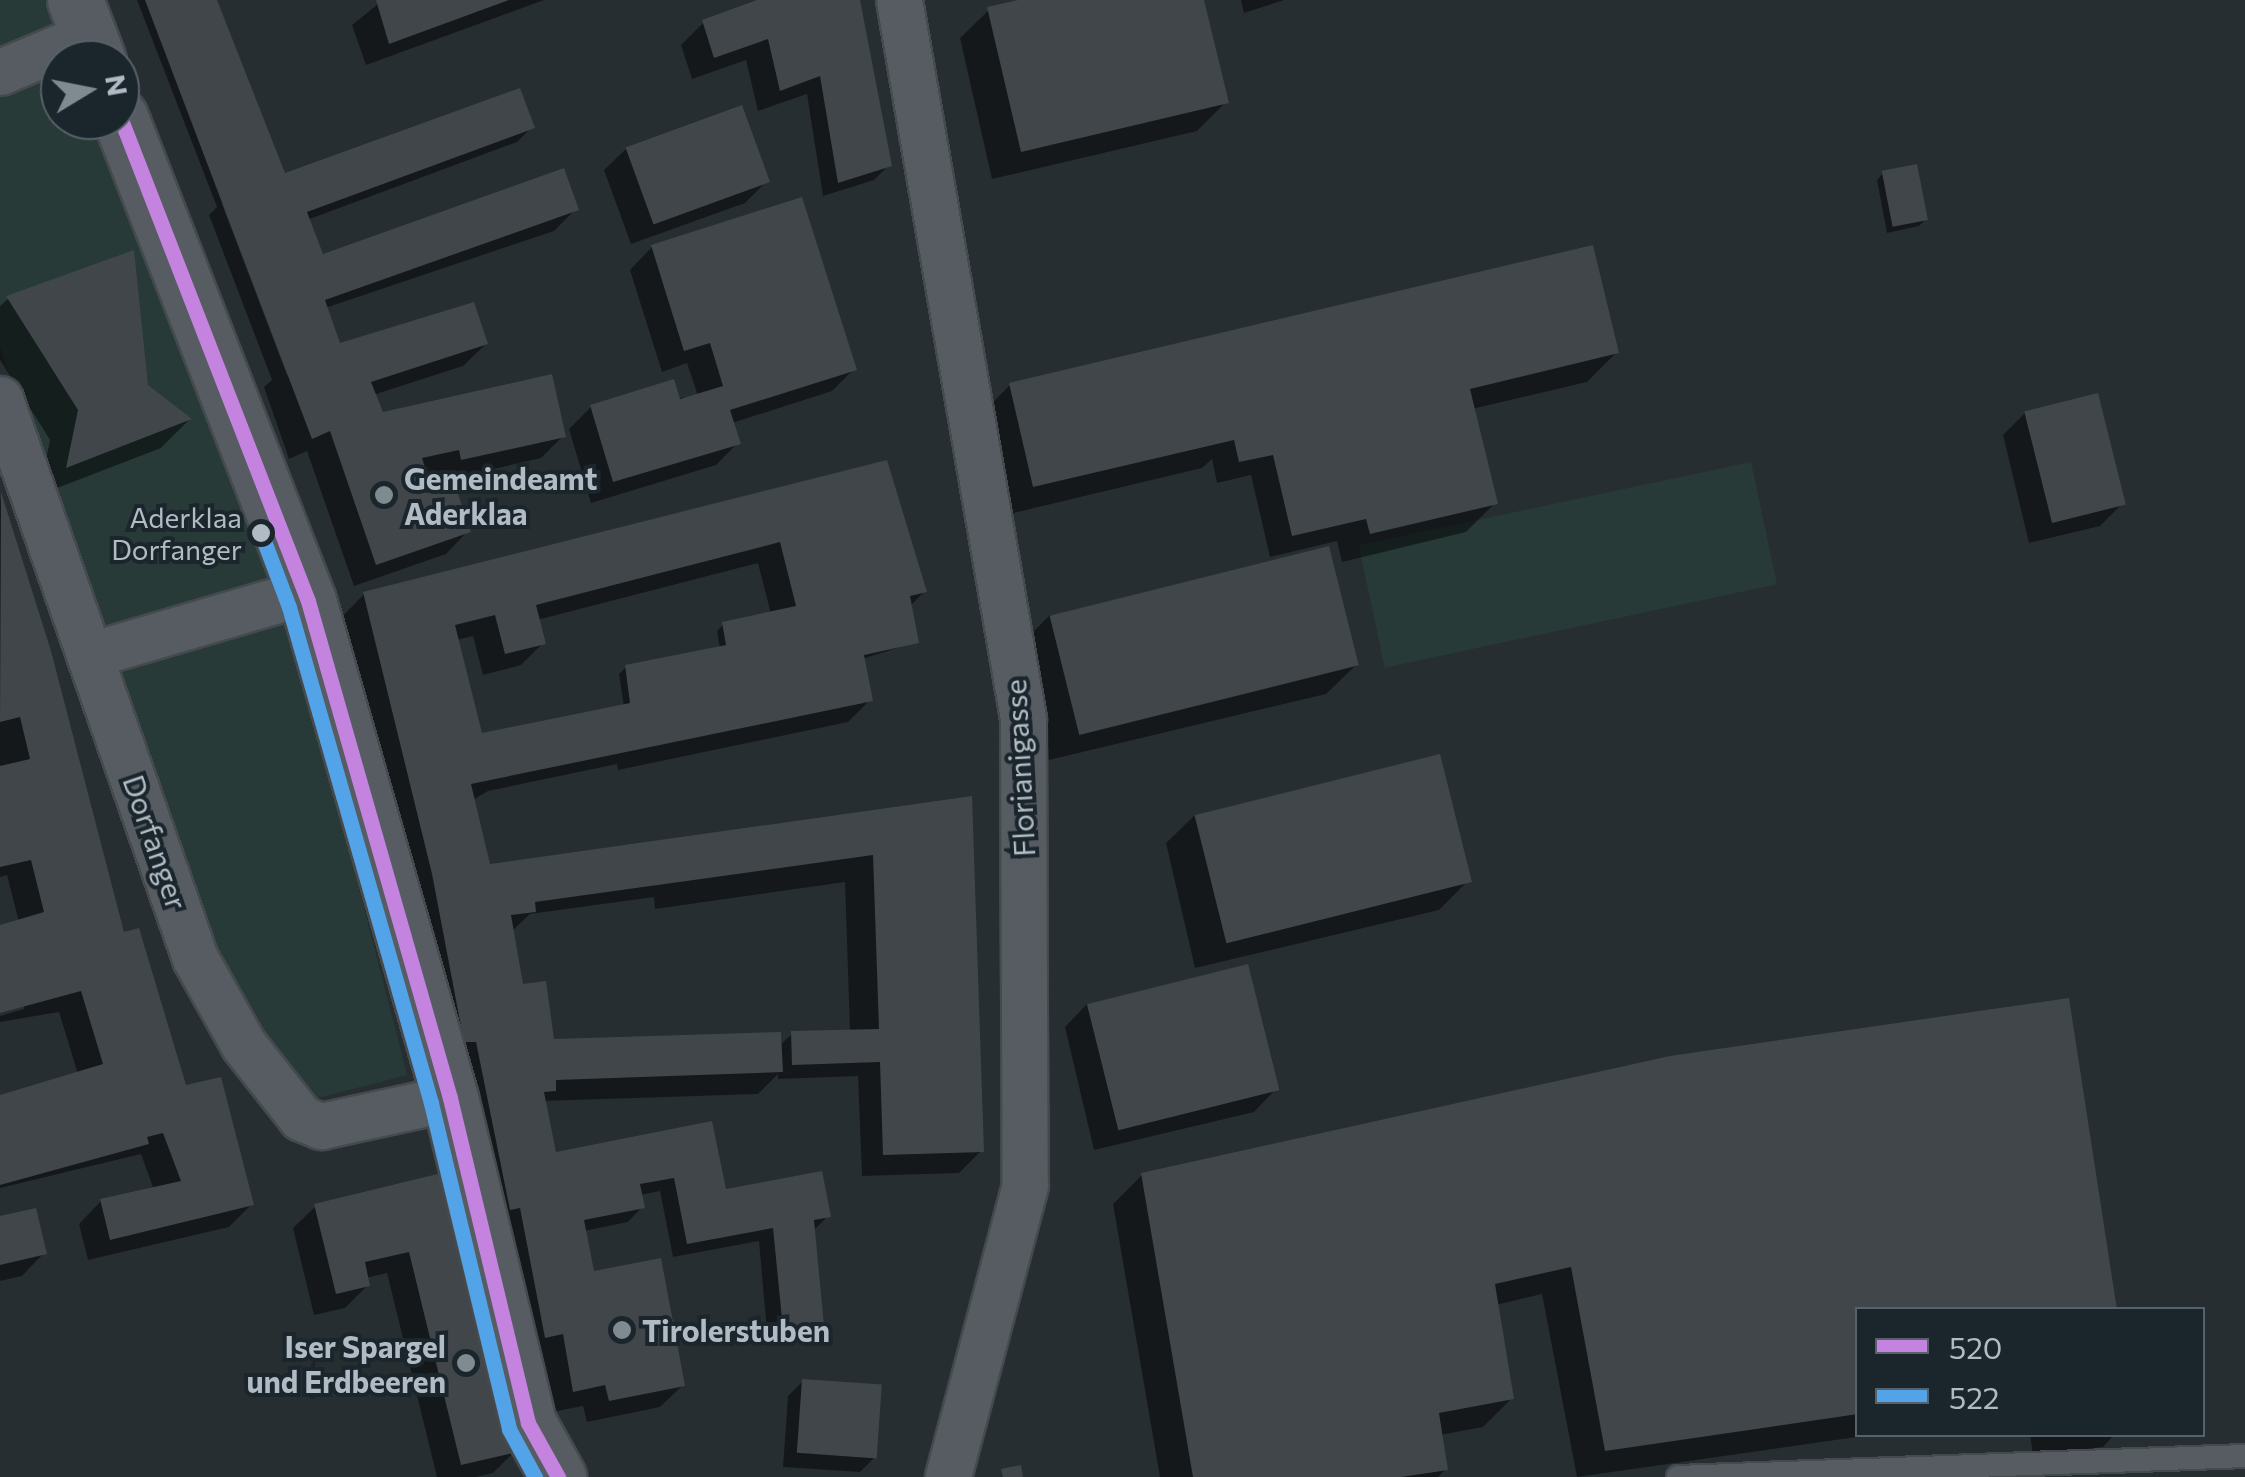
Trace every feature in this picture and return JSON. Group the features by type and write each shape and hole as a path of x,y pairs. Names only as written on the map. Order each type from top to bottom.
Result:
{"street":[{"name":"Florianigasse","path":"899,0 1022,718 1026,1185 948,1477"},
{"path":"0,72 87,32"},
{"path":"129,140 305,592 450,1098 528,1423 558,1477"},
{"name":"Dorfanger","path":"0,399 195,958 243,1044 302,1118 344,1125 450,1098"},
{"path":"92,654 305,592"}],"lane":[{"path":"1678,1477 2245,1456"}],"green space":[{"path":"0,0 45,0 61,40 40,40 40,140 100,140 291,623 407,1075 302,1102 197,945 0,346"},
{"path":"1751,462 1777,584 1385,668 1359,545"}],"building":[{"path":"145,0 217,0 285,173 520,88 535,128 307,212 323,254 564,168 579,210 325,300 340,343 474,302 488,344 371,382 383,412 552,374 566,437 461,460 459,450 422,458 431,486 453,479 471,532 376,565 330,431 312,439"},
{"path":"376,0 509,0 389,44"},
{"path":"757,0 860,0 892,166 838,183 820,76 780,91 768,39 714,58 702,20"},
{"path":"1018,0 1204,0 1229,103 1021,152 987,7"},
{"path":"742,105 770,182 654,224 625,147"},
{"path":"1917,164 1928,220 1893,227 1882,171"},
{"path":"802,197 857,370 730,410 741,444 613,482 590,405 674,379 680,399 723,386 710,343 684,351 651,245"},
{"path":"1593,245 1619,353 1470,389 1498,504 1370,534 1366,519 1292,536 1273,455 1239,462 1234,440 1033,487 1009,383"},
{"path":"134,250 148,385 192,419 66,468 78,410 6,296"},
{"path":"2098,393 2126,505 2052,523 2024,411"},
{"path":"887,460 927,592 910,596 919,643 864,655 873,701 471,784 490,864 972,796 984,1152 883,1155 880,1062 792,1065 791,1031 879,1029 873,855 535,902 536,912 511,915 523,984 546,981 554,1039 781,1032 783,1072 556,1080 556,1091 544,1092 556,1152 712,1121 726,1189 822,1171 831,1217 814,1220 824,1326 783,1329 773,1228 687,1244 674,1178 640,1184 645,1208 584,1220 594,1271 661,1258 685,1386 609,1401 605,1385 573,1392 563,1334 545,1338 520,1208 510,1210 476,1042 464,1042 432,874 363,592","holes":["780,542 796,606 722,622 726,645 625,665 630,703 482,733 455,625 495,615 505,654 546,644 536,605"]},
{"path":"1,492 51,651 124,932 139,928 186,1085 221,1077 254,1205 110,1240 100,1199 181,1181 163,1133 147,1137 149,1144 0,1185 0,1095 103,1064 81,991 0,1013 0,925 44,912 31,860 0,867 0,766 30,759 20,717 0,722"},
{"path":"1329,546 1359,665 1079,735 1050,616"},
{"path":"1440,754 1472,882 1226,943 1195,815"},
{"path":"1248,964 1279,1090 1118,1130 1087,1004"},
{"path":"2069,998 2117,1307 1855,1307 1855,1414 1605,1451 1571,1267 1495,1284 1514,1399 1439,1413 1448,1470 1401,1477 1193,1477 1141,1173 1670,1056"},
{"path":"450,1171 518,1452 461,1465 409,1252 365,1262 370,1286 336,1294 314,1204"},
{"path":"36,1208 47,1254 0,1265 0,1216"},
{"path":"802,1379 882,1385 877,1458 797,1453"},
{"path":"1021,1465 1023,1477 1003,1477 1001,1469"}],"transit line":[{"name":"520","path":"129,140 308,601 450,1098 528,1423 558,1477"},
{"name":"522","path":"261,533 289,607 431,1103 509,1429 535,1477"}],"place":[{"name":"Gemeindeamt Aderklaa","path":"384,495"},
{"name":"Aderklaa Dorfanger","path":"261,533"},
{"name":"Tirolerstuben","path":"622,1330"},
{"name":"Iser Spargel und Erdbeeren","path":"466,1363"}]}
